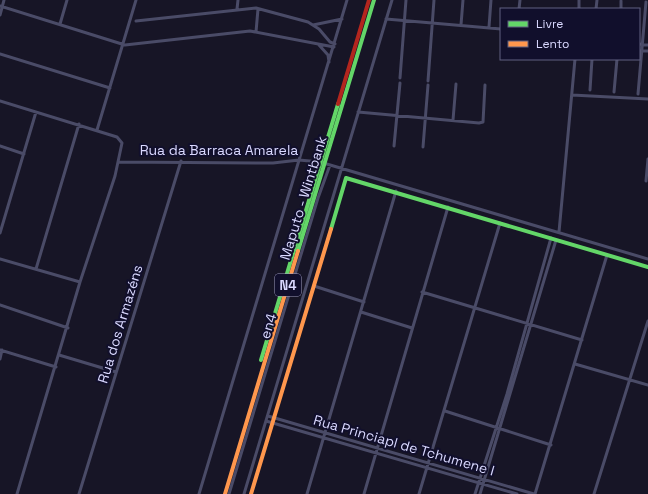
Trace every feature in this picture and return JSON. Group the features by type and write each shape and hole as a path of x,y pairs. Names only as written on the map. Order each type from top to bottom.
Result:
{"main road":[{"name":"Maputo - Wintbank","path":"225,494 369,0"},
{"name":"Maputo - Wintbank","path":"221,494 322,163 374,0"},
{"path":"251,494 346,178 396,191 648,267"}],"street":[{"path":"0,15 1,6 4,0"},
{"path":"60,24 68,0"},
{"path":"97,130 136,0"},
{"path":"237,9 238,0"},
{"path":"199,494 347,0"},
{"path":"244,494 392,0"},
{"path":"400,78 406,0"},
{"path":"423,147 434,0"},
{"path":"461,25 463,0"},
{"path":"489,27 491,0"},
{"path":"621,1 621,8"},
{"path":"638,94 641,51 640,45 646,2"},
{"path":"1,6 122,45 241,32 256,32 318,45 334,46"},
{"path":"136,21 237,9 258,9 313,25 342,19"},
{"path":"256,32 258,9"},
{"path":"386,19 500,29"},
{"path":"313,25 334,46"},
{"path":"318,45 328,55 329,64"},
{"path":"640,45 648,45"},
{"path":"641,51 648,51"},
{"path":"0,54 110,88"},
{"path":"559,232 574,60"},
{"path":"590,90 592,60"},
{"path":"614,92 617,60"},
{"path":"394,146 400,83"},
{"path":"454,120 456,84"},
{"path":"358,112 483,122 485,85"},
{"path":"572,95 648,99"},
{"path":"0,101 117,136 121,140 118,162 80,282 68,328 17,494"},
{"path":"0,233 36,112"},
{"path":"36,270 79,124"},
{"path":"0,146 24,154"},
{"path":"646,181 648,159"},
{"name":"Rua da Barraca Amarela","path":"118,162 182,161 273,163 299,160 322,163 648,259"},
{"name":"Rua dos Armazéns","path":"79,494 182,161"},
{"name":"en4","path":"229,494 318,198 330,165"},
{"path":"307,494 396,191"},
{"path":"364,494 448,207"},
{"path":"419,494 500,223"},
{"path":"475,494 496,428 551,238"},
{"path":"480,494 556,240"},
{"path":"535,494 607,255"},
{"path":"0,259 80,282"},
{"path":"314,286 364,302"},
{"path":"422,292 582,340"},
{"path":"0,305 68,328"},
{"path":"361,312 412,328"},
{"path":"594,494 648,321"},
{"path":"0,359 1,350 56,367"},
{"path":"59,356 116,372"},
{"path":"575,364 648,386"},
{"path":"445,411 550,445"},
{"name":"Rua Princiapl de Tchumene I","path":"268,416 376,452 479,478 484,482 517,494"},
{"name":"Rua Princiapl de Tchumene I","path":"266,421 377,448 478,483 484,482 535,494"}],"traffic: fast":[{"path":"298,251 374,0"},
{"path":"261,360 338,104"},
{"path":"331,229 346,178 648,267"}],"traffic: slow":[{"path":"251,494 331,229"},
{"path":"225,494 298,251"}],"traffic: jam":[{"path":"338,104 369,0"}]}
